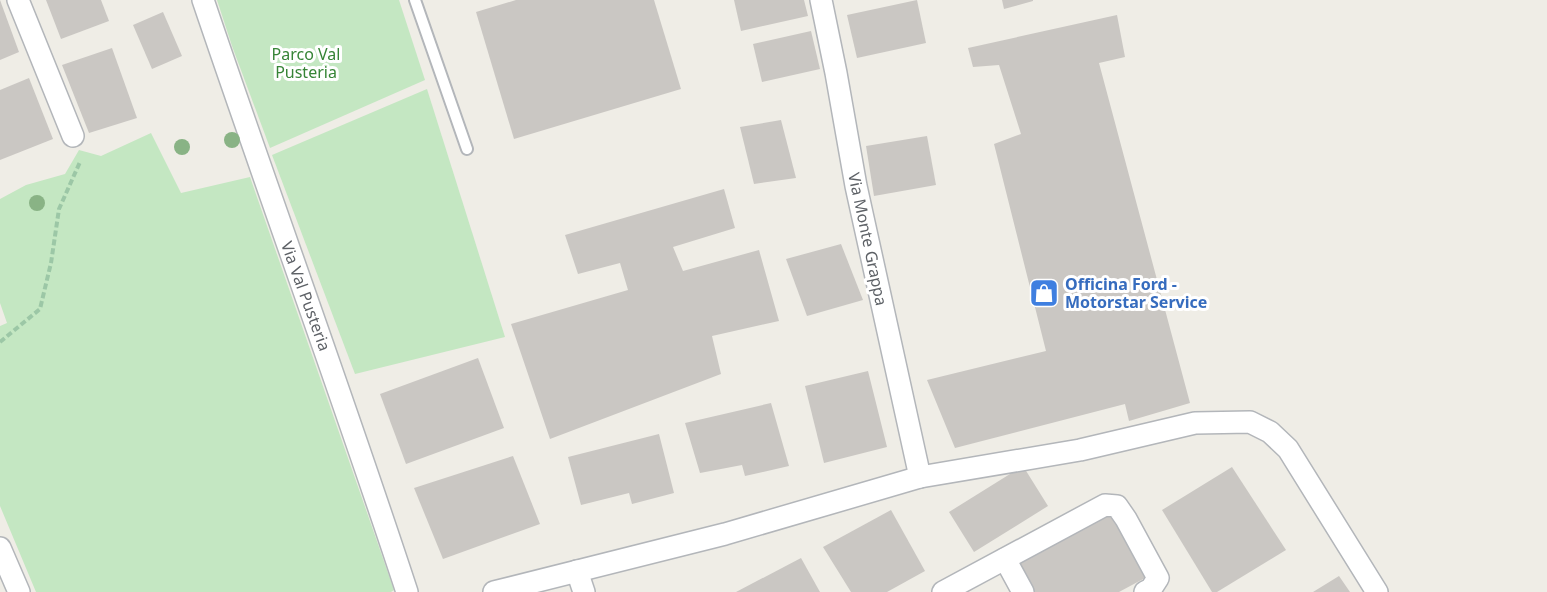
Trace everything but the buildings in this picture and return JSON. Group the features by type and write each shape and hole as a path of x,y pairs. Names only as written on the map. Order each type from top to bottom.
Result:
{"street":[{"path":"18,0 73,136"},
{"name":"Via Val Pusteria","path":"203,0 266,186 362,454 407,592"},
{"name":"Via Monte Grappa","path":"821,0 856,186 920,477"},
{"path":"494,592 725,534 920,477 1080,450 1195,423 1250,422 1270,432 1288,449 1377,592"},
{"path":"954,589 1106,505 1117,506 1158,578 1151,589 1145,592"},
{"path":"0,548 19,592"},
{"path":"1005,559 1023,592"},
{"path":"577,571 584,592"}],"lane":[{"path":"415,0 467,149"}],"path":[{"path":"0,342 40,309 51,263 59,209 80,162"}],"green space":[{"name":"Parco Val Pusteria","path":"217,0 399,0 425,80 270,148"},
{"path":"427,89 505,337 355,374 272,155"},
{"path":"151,133 181,193 250,177 394,590 391,592 36,592 0,506 0,326 7,323 0,303 0,199 26,185 65,174 79,150 101,156"}],"place":[{"name":"Officina Ford - Motorstar Service","path":"1044,293"}]}
